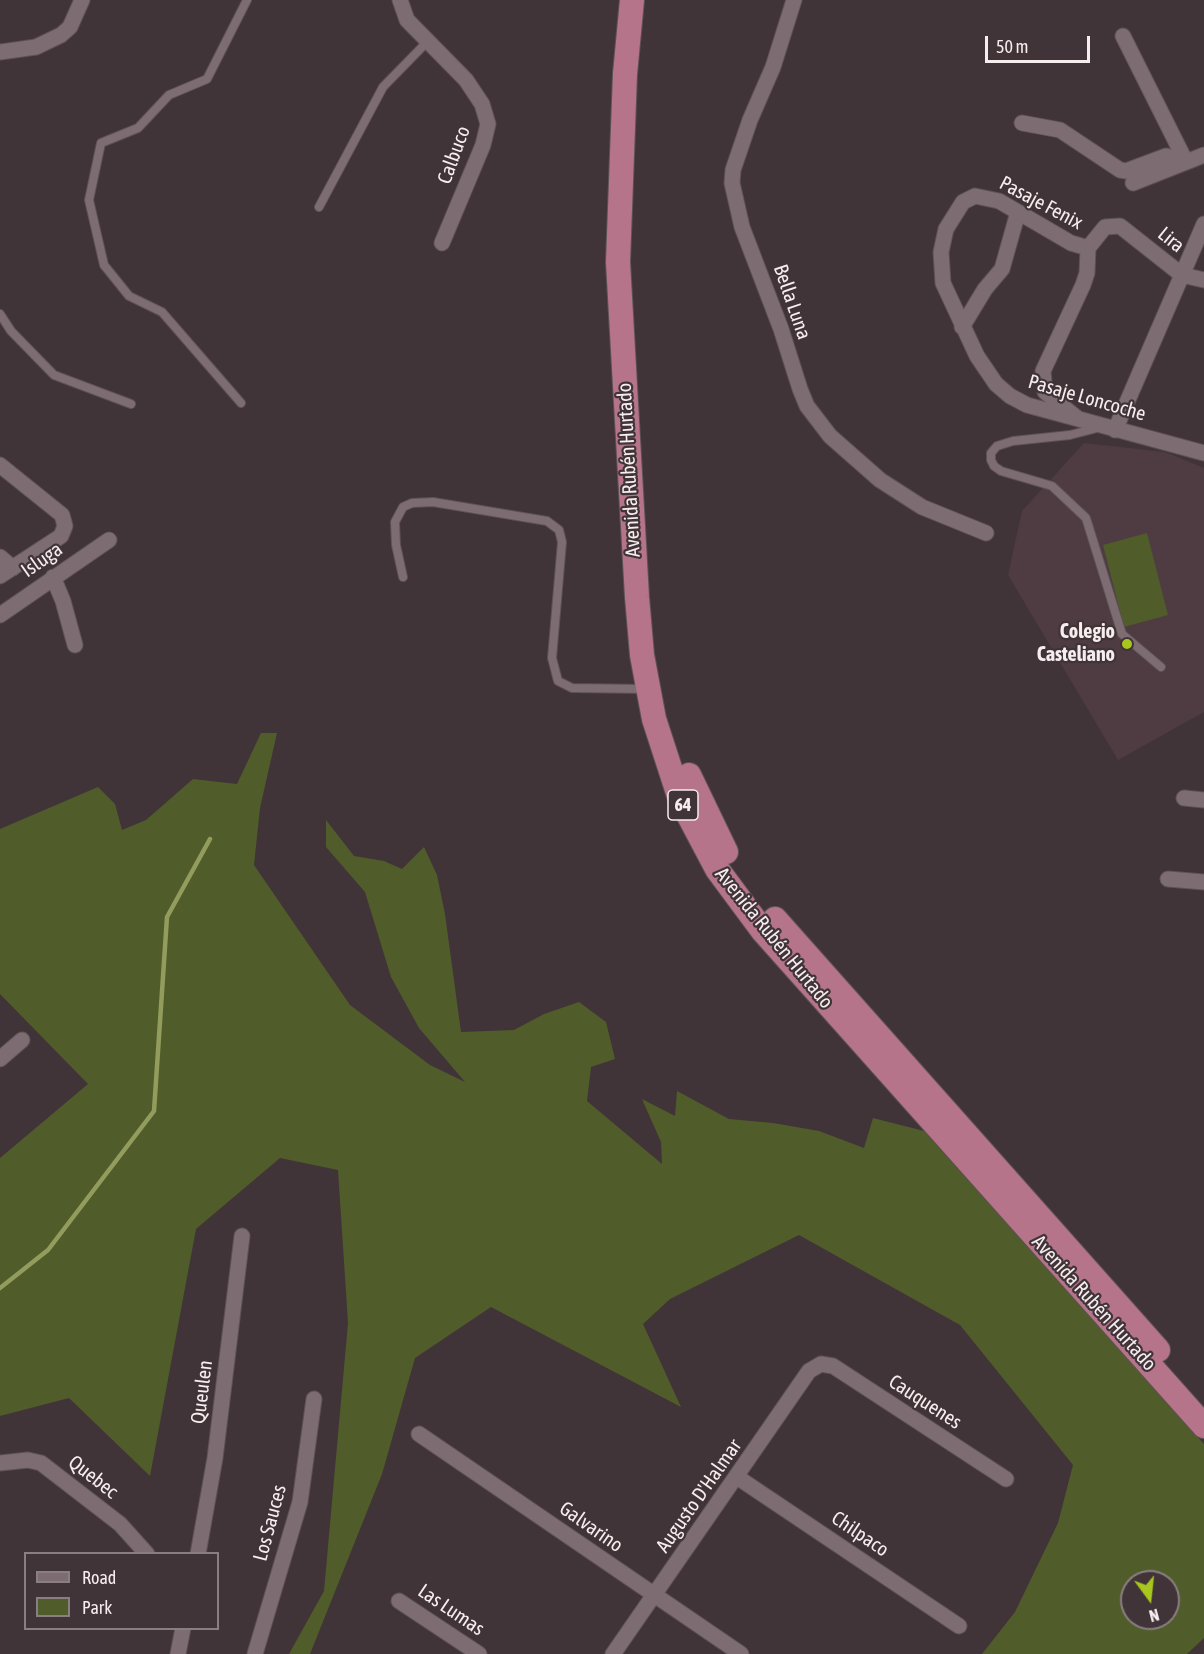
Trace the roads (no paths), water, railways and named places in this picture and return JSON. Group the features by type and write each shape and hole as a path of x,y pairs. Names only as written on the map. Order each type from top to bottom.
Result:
{"highway":[{"name":"Avenida Rubén Hurtado","path":"632,0 624,92 618,283 637,597 648,689 656,728 680,799 709,856 734,894 804,979 1204,1426"},
{"name":"Avenida Rubén Hurtado","path":"647,0 637,111 633,235 635,312 652,591 659,661 675,733 693,785 735,867 780,925 1204,1401"}],"street":[{"path":"0,52 36,47 61,35 70,27 82,0"},
{"name":"Calbuco","path":"400,0 407,20 466,80 482,104 488,124 483,145 442,243"},
{"name":"Bella Luna","path":"794,0 772,67 743,140 733,170 732,183 742,227 781,329 800,389 807,406 830,436 880,480 922,507 986,533"},
{"path":"1123,36 1186,162"},
{"path":"1022,123 1060,130 1120,170 1125,171 1166,156 1186,162"},
{"path":"1133,183 1204,155"},
{"name":"Pasaje Fenix","path":"975,196 999,201 1071,243 1088,248"},
{"name":"Pasaje Loncoche","path":"975,196 963,202 946,229 941,252 943,283 962,327 996,384 1010,396 1043,411 1108,429 1175,443 1204,453"},
{"path":"962,327 985,289 1002,269 1018,212"},
{"name":"Lira","path":"1088,248 1105,227 1116,224 1182,275 1204,280"},
{"path":"1108,429 1204,224"},
{"path":"1082,421 1045,392 1042,382 1051,350 1087,273 1088,248"},
{"name":"Isluga","path":"0,465 62,515 65,526 61,536 0,576"},
{"name":"Isluga","path":"0,615 109,540"},
{"path":"0,557 13,568"},
{"path":"53,577 75,645"},
{"path":"1184,798 1204,800"},
{"path":"1168,879 1204,882"},
{"path":"0,1059 22,1040"},
{"name":"Queulen","path":"198,1552 215,1458 242,1236"},
{"name":"Augusto D'Halmar","path":"613,1654 810,1371 821,1364"},
{"name":"Cauquenes","path":"821,1364 833,1366 1006,1479"},
{"name":"Los Sauces","path":"255,1654 300,1502 314,1399"},
{"name":"Galvarino","path":"418,1434 741,1654"},
{"name":"Quebec","path":"0,1463 28,1460 41,1463 120,1524 145,1552"},
{"name":"Chilpaco","path":"737,1477 959,1626"},
{"name":"Las Lumas","path":"399,1601 479,1654"},
{"path":"178,1654 183,1630"}],"lane":[{"path":"241,403 162,312 129,296 104,265 89,200 101,143 138,128 169,94 207,79 247,0"},
{"path":"319,207 383,87 427,42"},
{"path":"0,314 11,331 54,375 131,404"},
{"path":"1108,429 1013,441 997,446 991,453 991,460 994,466 1001,471 1052,486 1086,518 1122,634 1161,667"},
{"path":"403,577 396,545 395,522 403,507 412,503 433,502 547,521 559,530 562,542 552,658 558,681 572,688 648,689"}],"waterway":[{"path":"0,1288 48,1250 154,1111 167,917 210,839"}],"place":[{"name":"Colegio Casteliano","path":"1127,644"}]}
